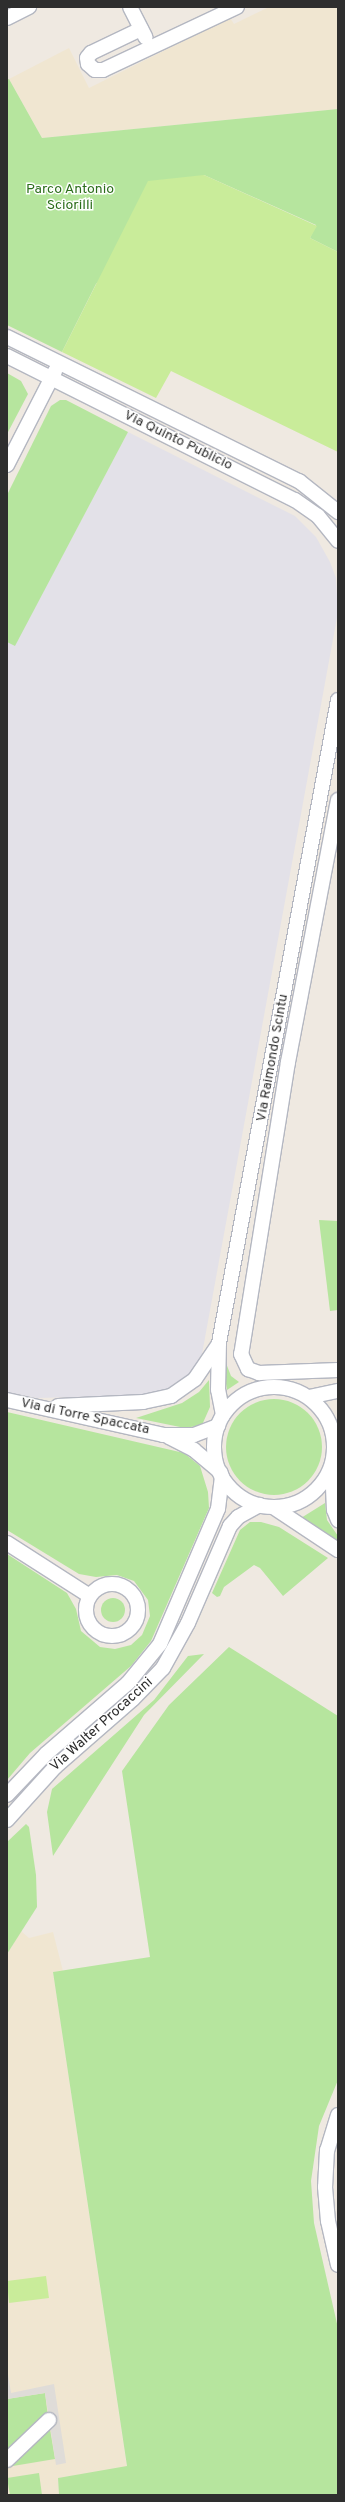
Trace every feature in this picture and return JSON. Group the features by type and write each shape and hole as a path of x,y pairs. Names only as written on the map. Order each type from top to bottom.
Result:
{"street":[{"path":"7,18 29,7"},
{"path":"130,7 150,47"},
{"path":"141,29 91,54 87,58 88,64 93,69 100,71 237,7"},
{"name":"Via Quinto Publicio","path":"7,337 303,483 338,512"},
{"name":"Via Quinto Publicio","path":"7,356 301,503 322,520 338,541"},
{"path":"7,464 56,370 68,367"},
{"name":"Via Raimondo Scintu","path":"221,1421 218,1390 219,1342 338,700"},
{"name":"Via Raimondo Scintu","path":"267,1387 241,1372 232,1352 248,1261 256,1225 262,1211 338,800"},
{"name":"Via Raimondo Scintu","path":"262,1211 263,1226 241,1350 243,1363 250,1370 259,1373 338,1371 334,1392"},
{"path":"37,1407 127,1403 166,1398 181,1391 195,1378 219,1342"},
{"path":"338,1520 334,1510 334,1445 331,1427 323,1412 309,1397 289,1388 267,1387 241,1397 221,1421 215,1450 221,1474 237,1494 267,1506 338,1550"},
{"path":"309,1397 334,1392"},
{"name":"Via di Torre Spaccata","path":"7,1400 163,1435 190,1436 221,1421"},
{"name":"Via di Torre Spaccata","path":"163,1435 194,1450 221,1474"},
{"path":"267,1506 291,1504 310,1496 324,1481 335,1459"},
{"name":"Via Walter Procaccini","path":"7,1796 46,1754 128,1683 160,1644 218,1509 221,1474"},
{"name":"Via Walter Procaccini","path":"7,1820 55,1767 129,1703 157,1675 184,1631 230,1526 238,1517 267,1506"},
{"path":"7,1543 90,1596"},
{"path":"338,2115 327,2150 325,2187 329,2225 338,2265"},
{"path":"7,2460 49,2420"}],"shaded area":[{"path":"269,7 338,7 338,109 42,138 9,79 69,48 89,88 230,18 234,24"},
{"path":"128,432 295,516 316,537 330,562 336,578 338,612 202,1354 190,1374 176,1386 152,1395 37,1398 7,1392 7,642 15,645"},
{"path":"21,1931 29,1938 53,1932 63,1971 53,1972 127,2467 58,2478 59,2495 7,2495 7,1954"},
{"path":"7,2368 11,2393 54,2384 66,2463 56,2465 45,2393 7,2399"}],"green space":[{"name":"Parco Antonio Sciorilli","path":"9,79 42,138 338,109 338,252 310,238 316,225 204,175 96,284 62,352 7,325 7,80"},
{"path":"204,175 317,226 310,238 338,252 338,452 171,371 156,398 62,352 148,181"},
{"path":"7,373 21,381 28,394 7,434"},
{"path":"60,400 66,400 128,432 15,646 7,642 7,495 51,406"},
{"path":"319,1220 338,1221 338,1310 330,1311"},
{"path":"224,1358 231,1376 239,1382 227,1390 223,1364"},
{"path":"209,1380 210,1407 202,1425 185,1428 136,1418 182,1403 199,1392"},
{"path":"274,1399 292,1403 301,1407 308,1413 314,1420 318,1429 322,1447 318,1465 314,1474 308,1481 301,1487 292,1491 274,1495 256,1491 247,1487 240,1481 234,1474 230,1465 226,1447 230,1429 234,1420 240,1413 247,1407 256,1403"},
{"path":"7,1412 184,1453 200,1466 208,1492 209,1508 151,1641 131,1666 30,1753 7,1780 7,1554 67,1593 76,1609 81,1631 100,1647 115,1649 131,1645 142,1635 150,1616 148,1600 134,1581 117,1575 96,1577 79,1574 7,1530"},
{"path":"325,1503 327,1520 338,1536 338,1541 301,1518"},
{"path":"250,1522 261,1522 279,1527 328,1558 283,1596 260,1568 254,1565 224,1587 220,1596 217,1597 212,1593 240,1530"},
{"path":"113,1598 122,1601 125,1610 122,1619 113,1622 104,1619 101,1610 104,1601"},
{"path":"229,1647 338,1716 338,2080 319,2126 311,2181 314,2223 338,2328 338,2495 59,2495 58,2478 127,2466 53,1972 150,1957 122,1771 169,1705"},
{"path":"204,1654 144,1715 53,1856 47,1812 52,1789 154,1700 188,1656"},
{"path":"26,1824 29,1827 36,1875 37,1907 7,1954 7,1842"},
{"path":"46,2276 49,2298 9,2303 7,2281"},
{"path":"45,2393 48,2417 7,2457 7,2399"},
{"path":"49,2423 55,2459 7,2467 7,2464"},
{"path":"39,2473 42,2495 10,2495 7,2478"}]}
